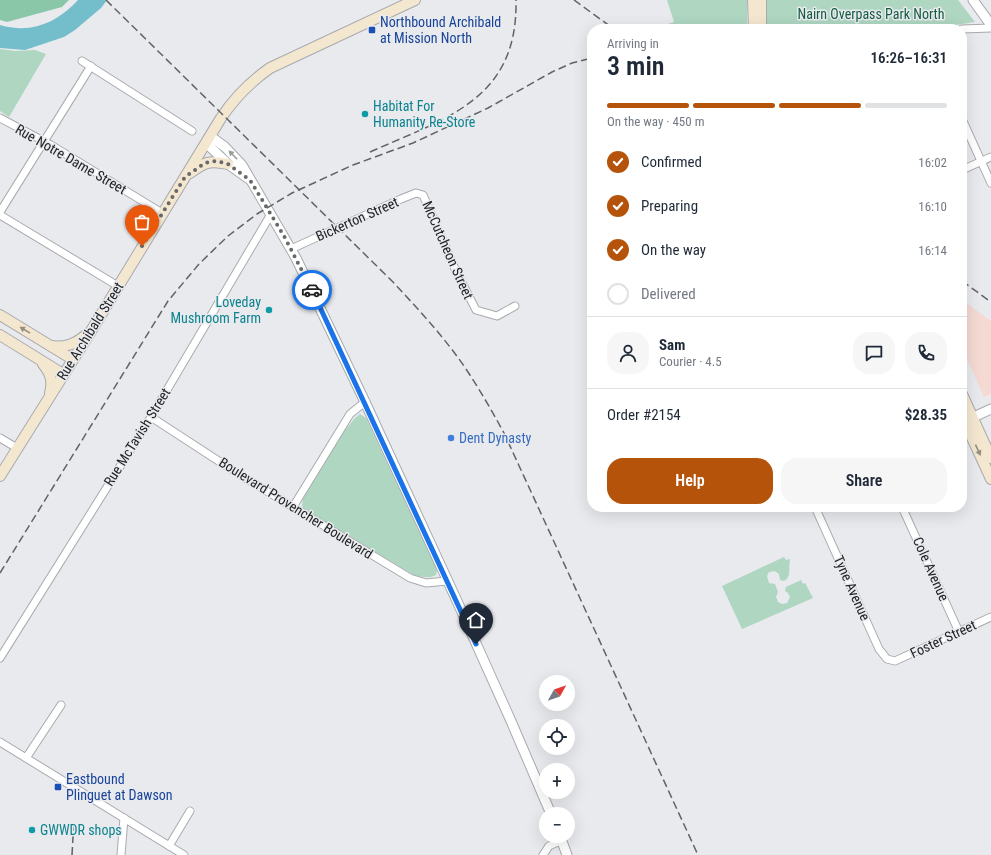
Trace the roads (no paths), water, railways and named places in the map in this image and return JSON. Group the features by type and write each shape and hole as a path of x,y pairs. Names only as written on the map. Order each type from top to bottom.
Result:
{"main road":[{"name":"Rue Archibald Street","path":"395,9 406,0"},
{"name":"Rue Archibald Street","path":"0,476 72,359 91,331 208,139 237,96 255,78 270,68 414,0"},
{"path":"753,0 754,24"},
{"path":"761,0 761,24"},
{"path":"185,177 205,163 216,161 228,164"},
{"path":"0,315 72,359"},
{"path":"49,345 60,346 71,344 80,340 91,331"},
{"path":"0,335 63,374"},
{"path":"39,359 52,379 52,386 48,399"},
{"path":"967,422 991,458"},
{"path":"967,424 991,479"}],"street":[{"path":"973,0 991,25"},
{"path":"967,29 991,28"},
{"path":"82,61 192,131"},
{"path":"91,66 0,213 118,286"},
{"name":"Rue Notre Dame Street","path":"0,118 44,142 162,213"},
{"path":"967,130 991,183"},
{"path":"208,139 228,164 250,180"},
{"path":"208,139 217,140 239,162 272,214 291,249 365,402 511,721 548,807"},
{"path":"967,168 991,157"},
{"name":"Bickerton Street","path":"291,249 401,199 416,193 423,195"},
{"name":"McCutcheon Street","path":"423,195 455,268 476,310 497,316 515,306"},
{"name":"Rue McTavish Street","path":"0,658 151,417 272,214"},
{"path":"293,507 350,414 365,402"},
{"path":"967,418 991,409"},
{"name":"Boulevard Provencher Boulevard","path":"151,417 237,473 410,578 426,583 447,581"},
{"path":"0,438 17,448"},
{"name":"Tyne Avenue","path":"818,512 880,649 887,658 895,662"},
{"name":"Cole Avenue","path":"904,512 959,632"},
{"name":"Foster Street","path":"895,662 991,617"},
{"path":"26,758 61,705"},
{"path":"0,742 184,855"},
{"path":"170,846 190,811"},
{"path":"121,855 124,818"},
{"path":"543,855 549,846 554,843"},
{"path":"563,843 567,855"}],"water":[{"path":"78,0 107,0 101,8 75,30 64,37 25,50 0,48 0,25 22,28 43,24 61,15"}],"railway":[{"path":"106,0 393,282 441,335 466,369 504,433 698,855"},
{"path":"370,152 425,128 450,115 472,101 491,83 505,61 513,34 516,0"},
{"path":"574,0 607,24"},
{"path":"0,573 168,301 199,264 228,236 257,214 292,193 353,165 413,143 488,108 552,72 572,63 587,59"},
{"path":"967,285 991,302"},
{"path":"72,855 74,819"}],"place":[{"name":"Northbound Archibald at Mission North","path":"372,30"},
{"name":"Habitat For Humanity Re-Store","path":"365,114"},
{"name":"Loveday Mushroom Farm","path":"269,310"},
{"name":"Dent Dynasty","path":"451,438"},
{"name":"Eastbound Plinguet at Dawson","path":"58,787"},
{"name":"GWWDR shops","path":"32,830"}],"park label":[{"name":"Nairn Overpass Park North","path":"871,14"}]}
